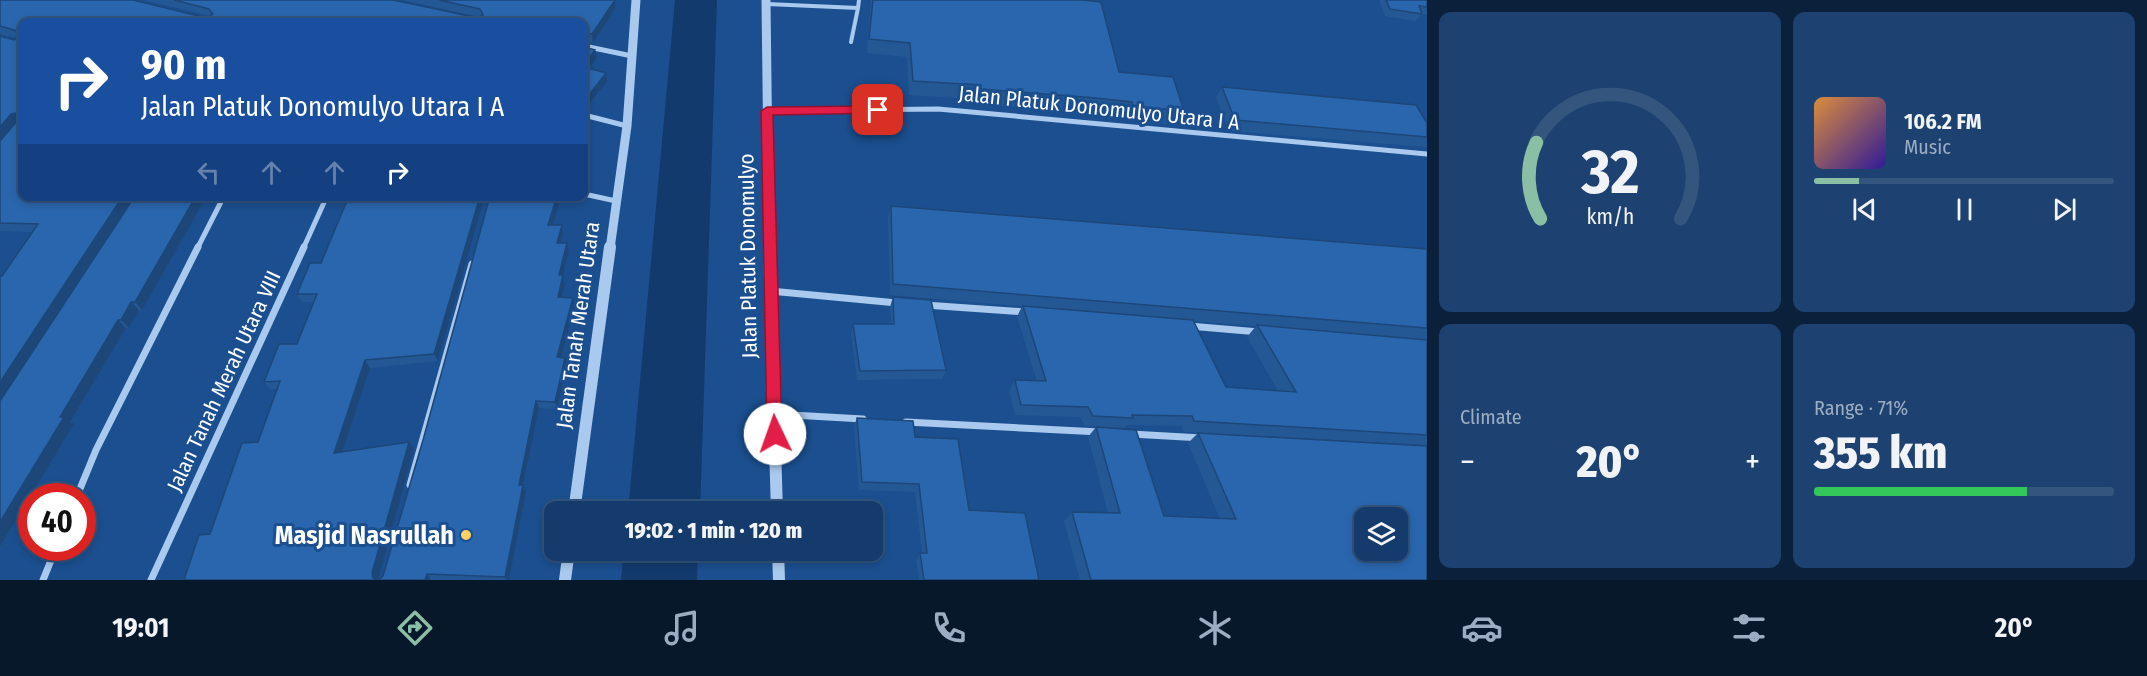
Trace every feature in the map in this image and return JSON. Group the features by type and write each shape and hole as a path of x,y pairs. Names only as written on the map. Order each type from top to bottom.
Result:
{"street":[{"name":"Jalan Tanah Merah Utara","path":"575,501 627,126 636,0"},
{"name":"Jalan Platuk Donomulyo","path":"766,2 770,291 777,501"},
{"path":"588,47 632,57"},
{"name":"Jalan Platuk Donomulyo Utara I A","path":"767,111 939,109 1427,154"},
{"path":"588,117 627,126"},
{"path":"588,195 616,201"},
{"path":"82,483 96,450 221,201"},
{"name":"Jalan Tanah Merah Utara VIII","path":"151,580 325,201"},
{"path":"407,497 474,254"},
{"path":"770,291 903,303"},
{"path":"915,304 1032,312"},
{"path":"1179,325 1272,333"},
{"path":"774,414 874,420"},
{"path":"898,421 1110,433"},
{"path":"1121,434 1215,439"},
{"path":"43,580 51,561"},
{"path":"565,580 568,561"},
{"path":"778,561 779,580"}],"lane":[{"path":"851,42 859,0"},
{"path":"766,2 858,8"}],"building":[{"path":"0,0 133,0 207,18 18,18 18,33 0,26"},
{"path":"174,0 393,0 478,18 207,18 213,14 209,9"},
{"path":"439,0 615,0 592,34 588,34 588,18 478,18 483,15 480,9"},
{"path":"873,0 1082,0 1101,2 1119,72 1173,77 1184,111 1133,106 1132,102 1096,98 981,89 981,85 913,81 910,43 869,39"},
{"path":"1386,0 1427,0 1427,7 1419,6 1422,14 1390,9"},
{"path":"0,36 14,40 18,37 18,120 17,113 11,114 0,127"},
{"path":"588,48 595,50 588,59"},
{"path":"588,68 606,73 588,96"},
{"path":"1222,87 1416,105 1427,123 1427,137 1235,120"},
{"path":"18,120 18,201 120,201 0,382 0,276 38,224 0,223 0,141"},
{"path":"132,201 193,201 135,302 131,302 121,320 118,320 24,483 18,483 18,492 0,522 0,401"},
{"path":"347,201 479,201 434,354 365,360 334,453 409,442 372,573 373,578 378,580 184,580 199,535 210,534 242,443 258,442 280,381 264,382 279,344 297,344 317,294 297,294 310,263 321,263"},
{"path":"489,201 555,201 548,225 562,225 557,243 567,243 559,275 563,275 558,297 573,298 557,357 565,358 555,402 536,401 519,485 523,485 505,577 427,574 425,580 378,580 383,576"},
{"path":"891,206 1427,249 1427,328 893,284"},
{"path":"893,297 931,300 946,370 860,371 853,324 894,324"},
{"path":"1023,306 1193,320 1226,387 1296,392 1257,325 1427,340 1427,435 1194,421 1192,416 1132,415 1133,418 1093,416 1088,407 1021,405 1015,380 1046,381"},
{"path":"857,418 913,421 915,437 958,439 969,510 1025,513 1039,580 924,580 920,553 927,553 919,484 862,482"},
{"path":"1096,427 1136,430 1164,516 1236,519 1198,433 1427,446 1427,580 1091,580 1072,512 1120,513"}],"waterway":[{"path":"665,501 696,0"},
{"path":"659,580 660,561"}],"place":[{"name":"Masjid Nasrullah","path":"466,535"}],"route":[{"path":"775,434 771,365 767,111 878,110"}]}
